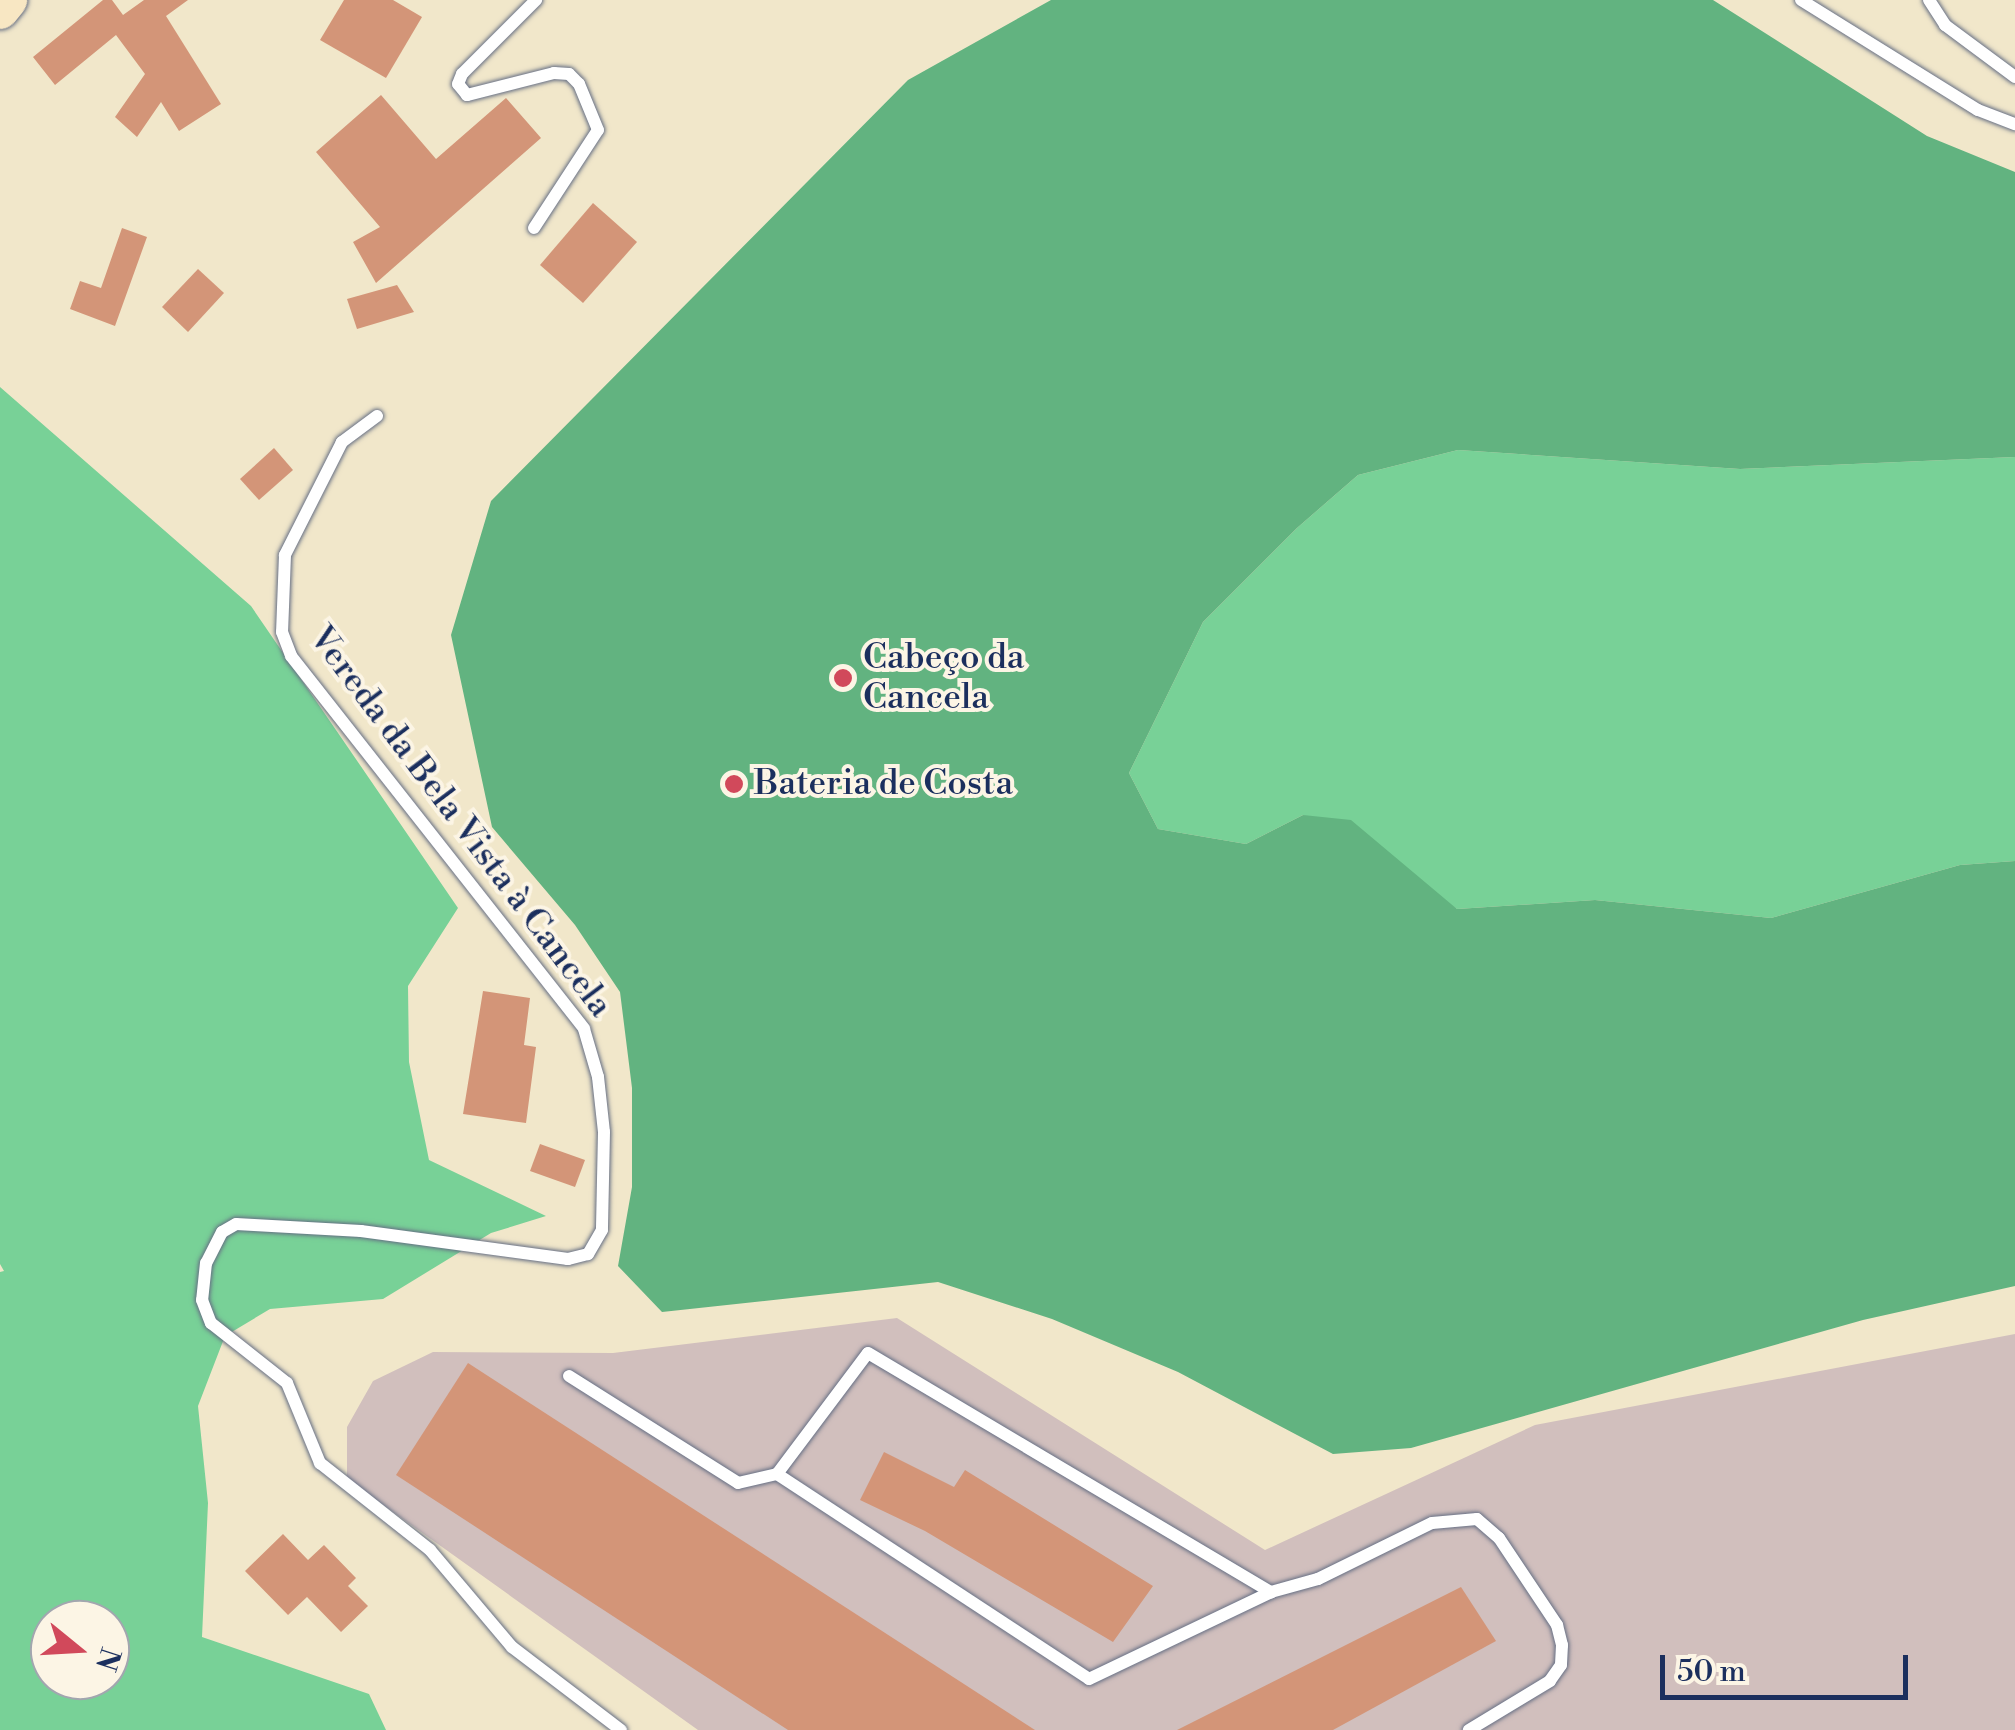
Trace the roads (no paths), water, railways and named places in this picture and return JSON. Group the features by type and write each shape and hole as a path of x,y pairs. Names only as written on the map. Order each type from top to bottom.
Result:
{"main road":[{"path":"0,10 8,0"}],"lane":[{"path":"534,228 598,130 579,84 568,74 554,73 467,95 458,84 462,74 536,0"},
{"path":"1801,0 1978,110 2015,124"},
{"path":"1929,0 1945,25 2015,78"},
{"name":"Vereda da Bela Vista à Cancela","path":"377,416 342,442 285,555 282,632 291,656 584,1029 598,1078 604,1132 602,1230 588,1254 568,1259 362,1231 236,1224 222,1232 206,1264 202,1300 212,1323 287,1383 320,1463 430,1550 512,1647 621,1730"},
{"path":"569,1376 738,1483 777,1474 868,1353 1270,1592"},
{"path":"777,1474 1090,1679 1270,1592 1318,1579 1432,1523 1462,1518 1489,1526 1557,1625 1561,1664 1550,1682 1469,1730"}],"place":[{"name":"Cabeço da Cancela","path":"843,678"},
{"name":"Bateria de Costa","path":"734,784"}]}
